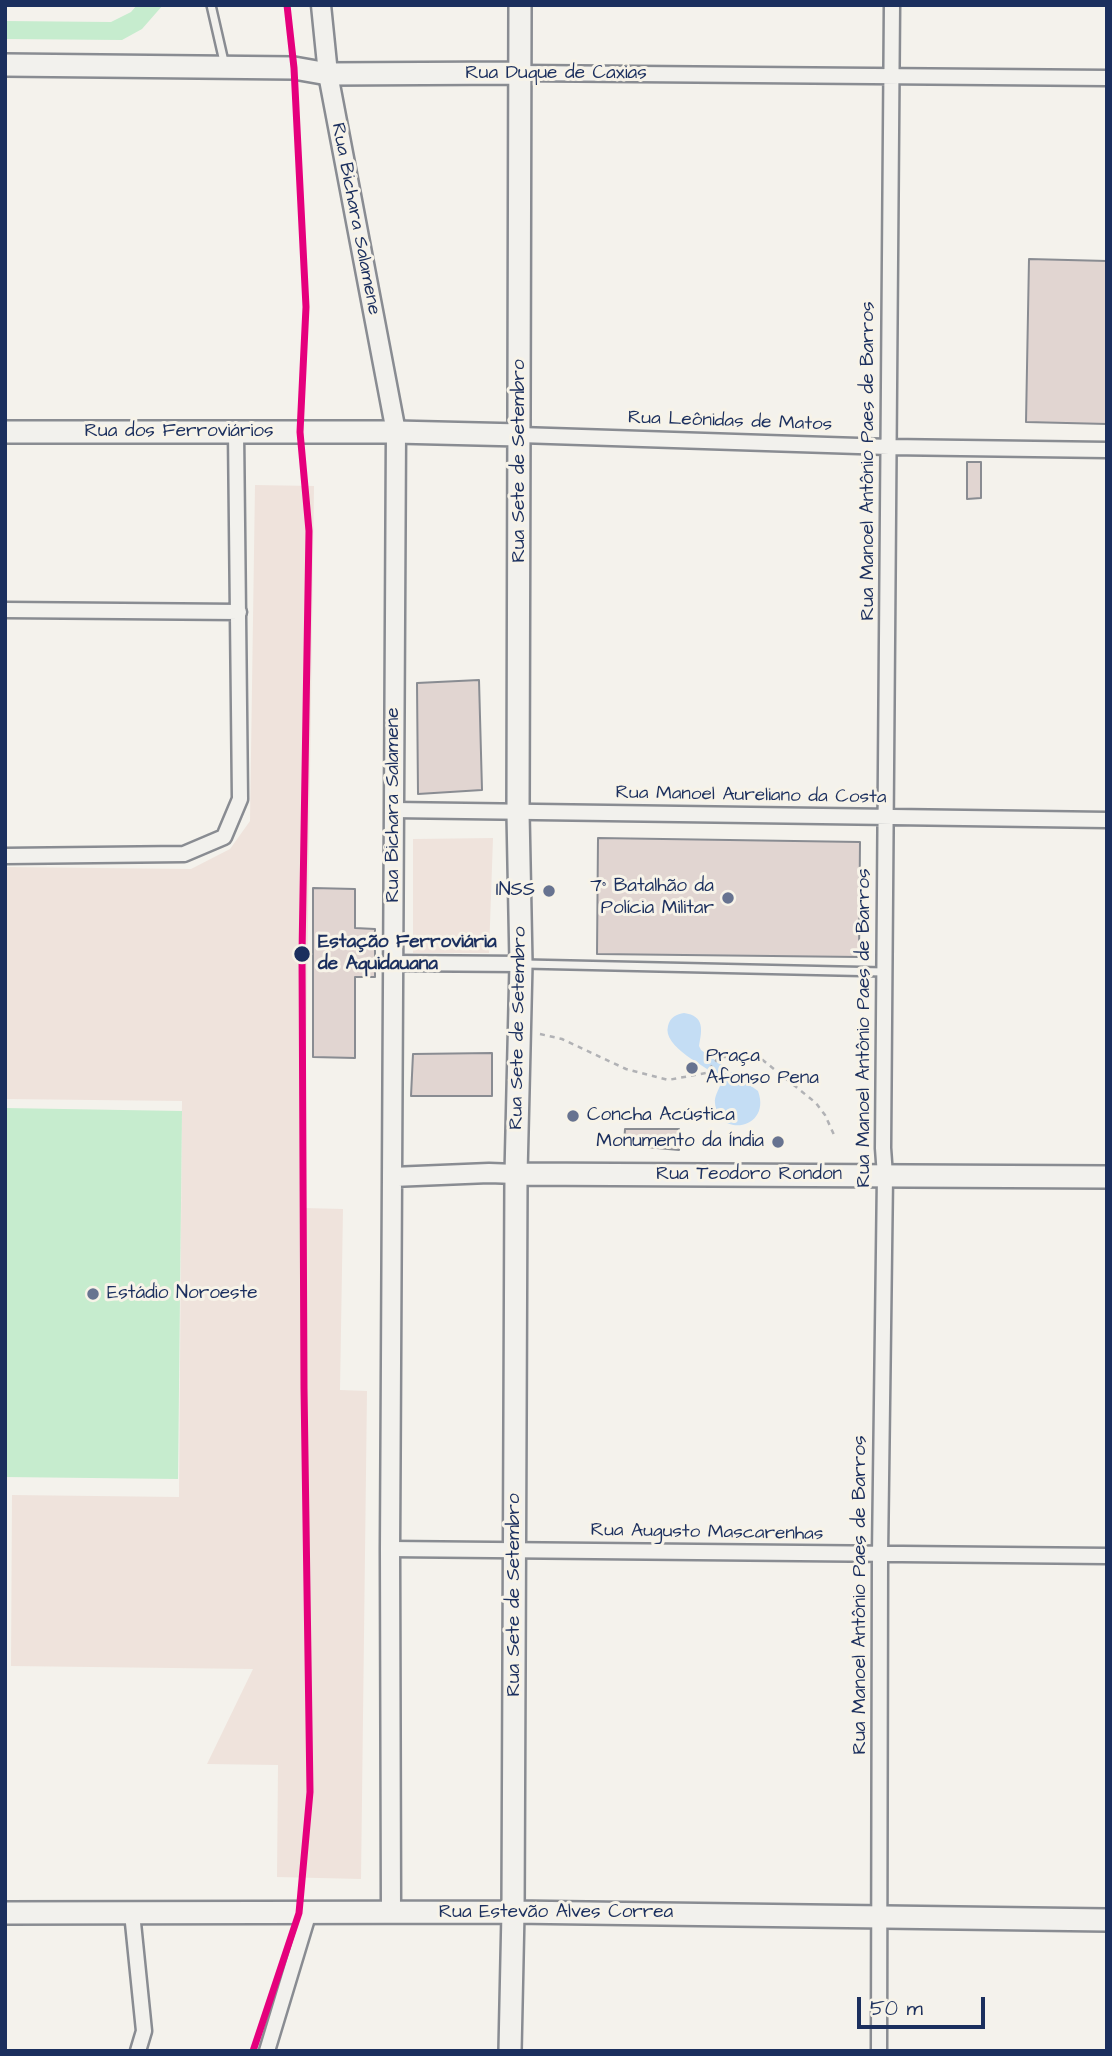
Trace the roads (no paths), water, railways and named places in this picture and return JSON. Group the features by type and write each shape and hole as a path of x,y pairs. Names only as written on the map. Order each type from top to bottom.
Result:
{"main road":[{"name":"Rua Sete de Setembro","path":"510,2051 516,1174 521,964 520,5"},
{"name":"Rua Duque de Caxias","path":"5,65 294,68 328,74 519,73"},
{"name":"Rua dos Ferroviários","path":"5,432 396,432"},
{"path":"396,432 520,435"},
{"name":"Rua Teodoro Rondon","path":"516,1174 1107,1177"},
{"name":"Rua Estevão Alves Correa","path":"5,1913 513,1912 1107,1920"}],"street":[{"name":"Rua Bichara Salamene","path":"321,5 328,74 396,432 390,1549 391,1912"},
{"name":"Rua Manoel Antônio Paes de Barros","path":"879,2051 880,1554 892,5"},
{"name":"Rua Duque de Caxias","path":"519,73 1107,78"},
{"path":"5,856 184,854 224,837 240,799 236,432"},
{"name":"Rua Leônidas de Matos","path":"520,435 888,447 1107,450"},
{"path":"5,610 239,612"},
{"name":"Rua Manoel Aureliano da Costa","path":"394,810 1107,820"},
{"path":"393,963 521,964"},
{"name":"Rua Teodoro Rondon","path":"392,1177 489,1172 516,1174"},
{"name":"Rua Augusto Mascarenhas","path":"390,1549 1107,1556"},
{"path":"267,2051 309,1912"},
{"path":"132,1913 144,2031 138,2051"}],"lane":[{"path":"211,5 225,67"},
{"path":"521,964 884,972"}],"water":[{"path":"684,1013 696,1017 701,1025 701,1050 758,1091 758,1114 751,1121 743,1125 725,1122 718,1114 715,1103 720,1078 678,1049 672,1041 668,1034 670,1020"}],"place":[{"name":"INSS","path":"549,891"},
{"name":"7° Batalhão da Polícia Militar","path":"728,898"},
{"name":"Estação Ferroviária de Aquidauana","path":"302,954"},
{"name":"Praça Afonso Pena","path":"692,1068"},
{"name":"Concha Acústica","path":"573,1116"},
{"name":"Monumento da Índia","path":"778,1142"},
{"name":"Estádio Noroeste","path":"93,1294"}]}
